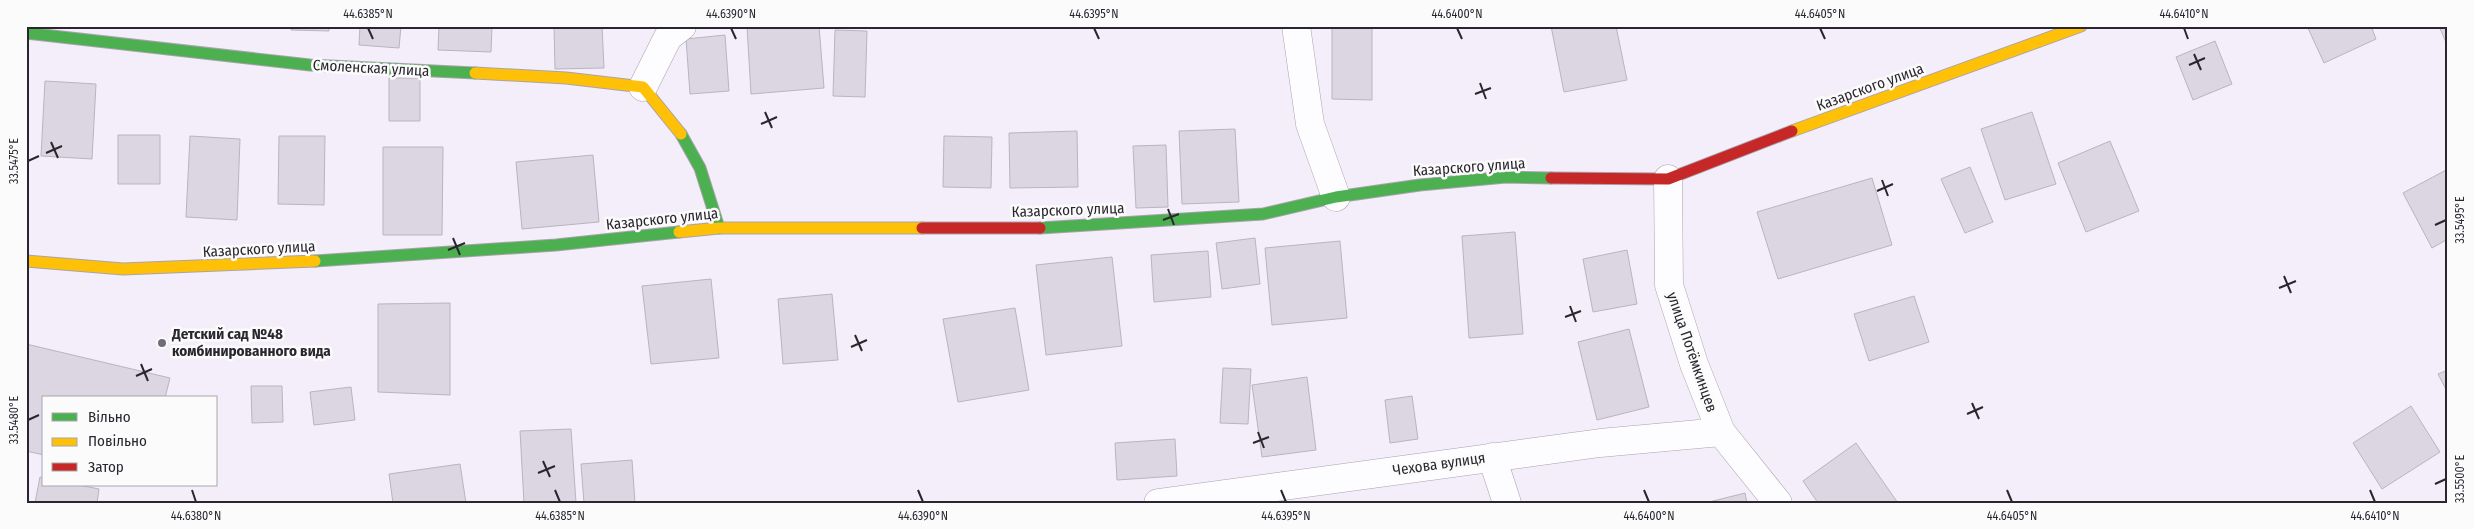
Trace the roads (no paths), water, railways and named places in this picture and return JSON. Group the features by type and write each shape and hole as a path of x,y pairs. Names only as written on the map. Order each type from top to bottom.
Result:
{"street":[{"path":"682,26 668,37 643,87 670,116 698,160 712,200 719,228"},
{"path":"1296,26 1310,124 1336,197"},
{"name":"Казарского улица","path":"26,261 123,269 256,265 556,245 719,228 1050,228 1263,214 1336,197 1420,185 1506,177 1668,179 1740,150 2081,26"},
{"name":"Смоленская улица","path":"26,34 310,65 566,78 643,87"},
{"name":"улица Потёмкинцев","path":"1668,179 1670,285 1694,364 1721,432 1778,503"},
{"name":"Чехова вулиця","path":"1158,503 1492,456 1600,443 1721,432"},
{"path":"1492,456 1507,503"}],"place":[{"name":"Детский сад №48 комбинированного вида","path":"162,343"}]}
